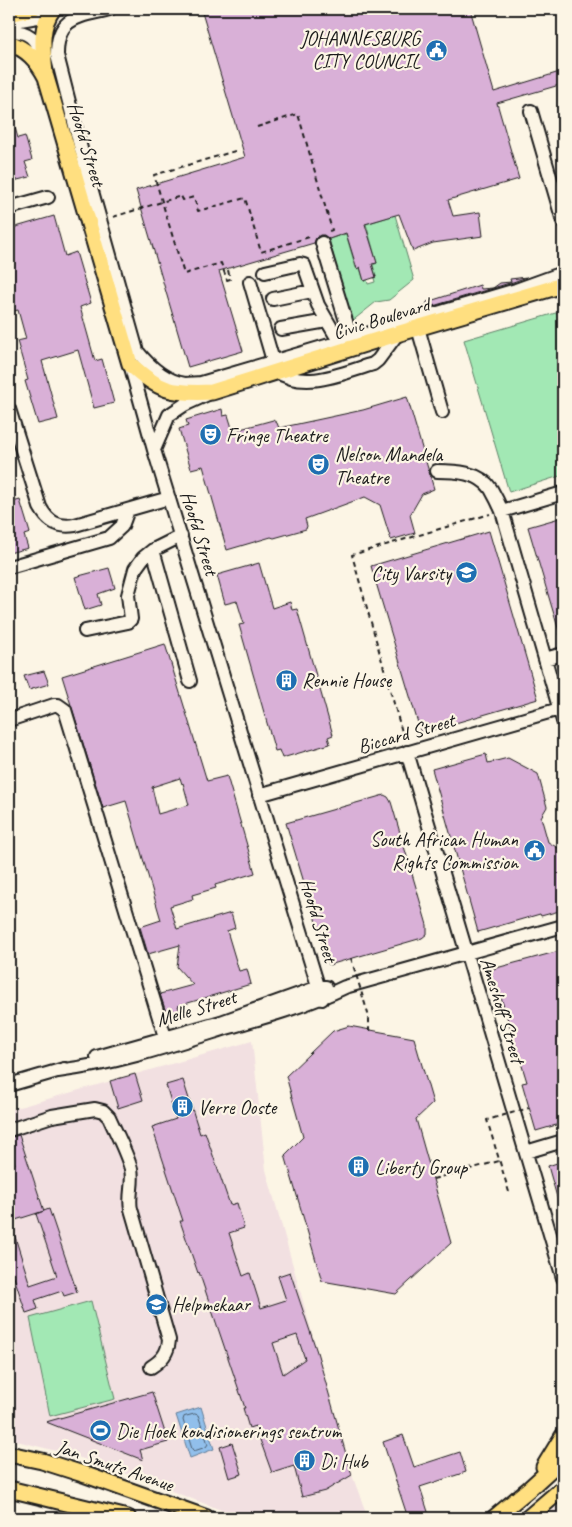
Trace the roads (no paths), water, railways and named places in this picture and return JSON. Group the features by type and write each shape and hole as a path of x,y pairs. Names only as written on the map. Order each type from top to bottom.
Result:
{"main road":[{"path":"9,14 32,9"},
{"path":"46,77 44,31 51,12"},
{"path":"9,43 29,54 40,65 46,77"},
{"name":"Hoofd Street","path":"46,77 130,364"},
{"name":"Civic Boulevard","path":"130,364 145,378 173,392 187,394 212,392 275,366 347,344 418,328 563,285"},
{"path":"529,1489 552,1457 563,1436"},
{"name":"Jan Smuts Avenue","path":"9,1454 42,1461 78,1472 208,1518"},
{"path":"494,1518 563,1458"},
{"path":"9,1488 128,1518"},
{"path":"528,1518 563,1488"}],"street":[{"path":"110,9 65,24 59,33 57,43 60,70 137,351 148,365 169,378 185,384 275,366"},
{"path":"9,22 51,12"},
{"path":"9,31 28,34 35,40 91,188"},
{"path":"531,111 563,221"},
{"path":"9,208 48,197"},
{"path":"320,237 347,344"},
{"path":"265,272 302,264 312,291 327,321 347,344"},
{"path":"347,344 563,273"},
{"path":"250,282 275,366 290,378 312,381 373,364 398,333"},
{"path":"273,299 312,291"},
{"path":"281,329 327,321"},
{"path":"418,328 442,412"},
{"name":"Hoofd Street","path":"130,364 154,450 320,993"},
{"name":"Civic Boulevard","path":"154,450 169,415 184,405 212,392"},
{"path":"9,409 40,507 50,520 56,524 65,526 169,498"},
{"path":"437,471 464,472 478,478 490,487 502,510 562,713"},
{"path":"502,510 563,493"},
{"path":"9,567 109,538 122,526 128,510"},
{"path":"85,631 128,622 131,619 128,595 135,569 143,558 153,550 180,536"},
{"path":"153,550 190,681"},
{"path":"545,659 563,654"},
{"path":"9,720 54,705 58,705 65,710 165,1037"},
{"name":"Biccard Street","path":"260,795 407,752 562,713"},
{"name":"Ameshoff Street","path":"407,752 563,1278"},
{"name":"Melle Street","path":"9,1085 58,1071 90,1058 563,926"},
{"name":"Melle Street","path":"58,1071 91,1067 147,1052 320,993"},
{"path":"9,1130 52,1116 95,1109 110,1117 131,1168 132,1185 129,1201 169,1340 166,1354 151,1367"},
{"path":"526,1152 563,1141"}],"water":[{"path":"201,1407 214,1449 190,1458 176,1415"}],"place":[{"name":"JOHANNESBURG CITY COUNCIL","path":"436,50"},
{"name":"Fringe Theatre","path":"210,435"},
{"name":"Nelson Mandela Theatre","path":"319,465"},
{"name":"City Varsity","path":"467,573"},
{"name":"Rennie House","path":"286,680"},
{"name":"South African Human Rights Commission","path":"534,851"},
{"name":"Verre Ooste","path":"182,1107"},
{"name":"Liberty Group","path":"359,1167"},
{"name":"Helpmekaar","path":"156,1304"},
{"name":"Die Hoek kondisionerings sentrum","path":"100,1431"},
{"name":"Di Hub","path":"304,1461"}]}
